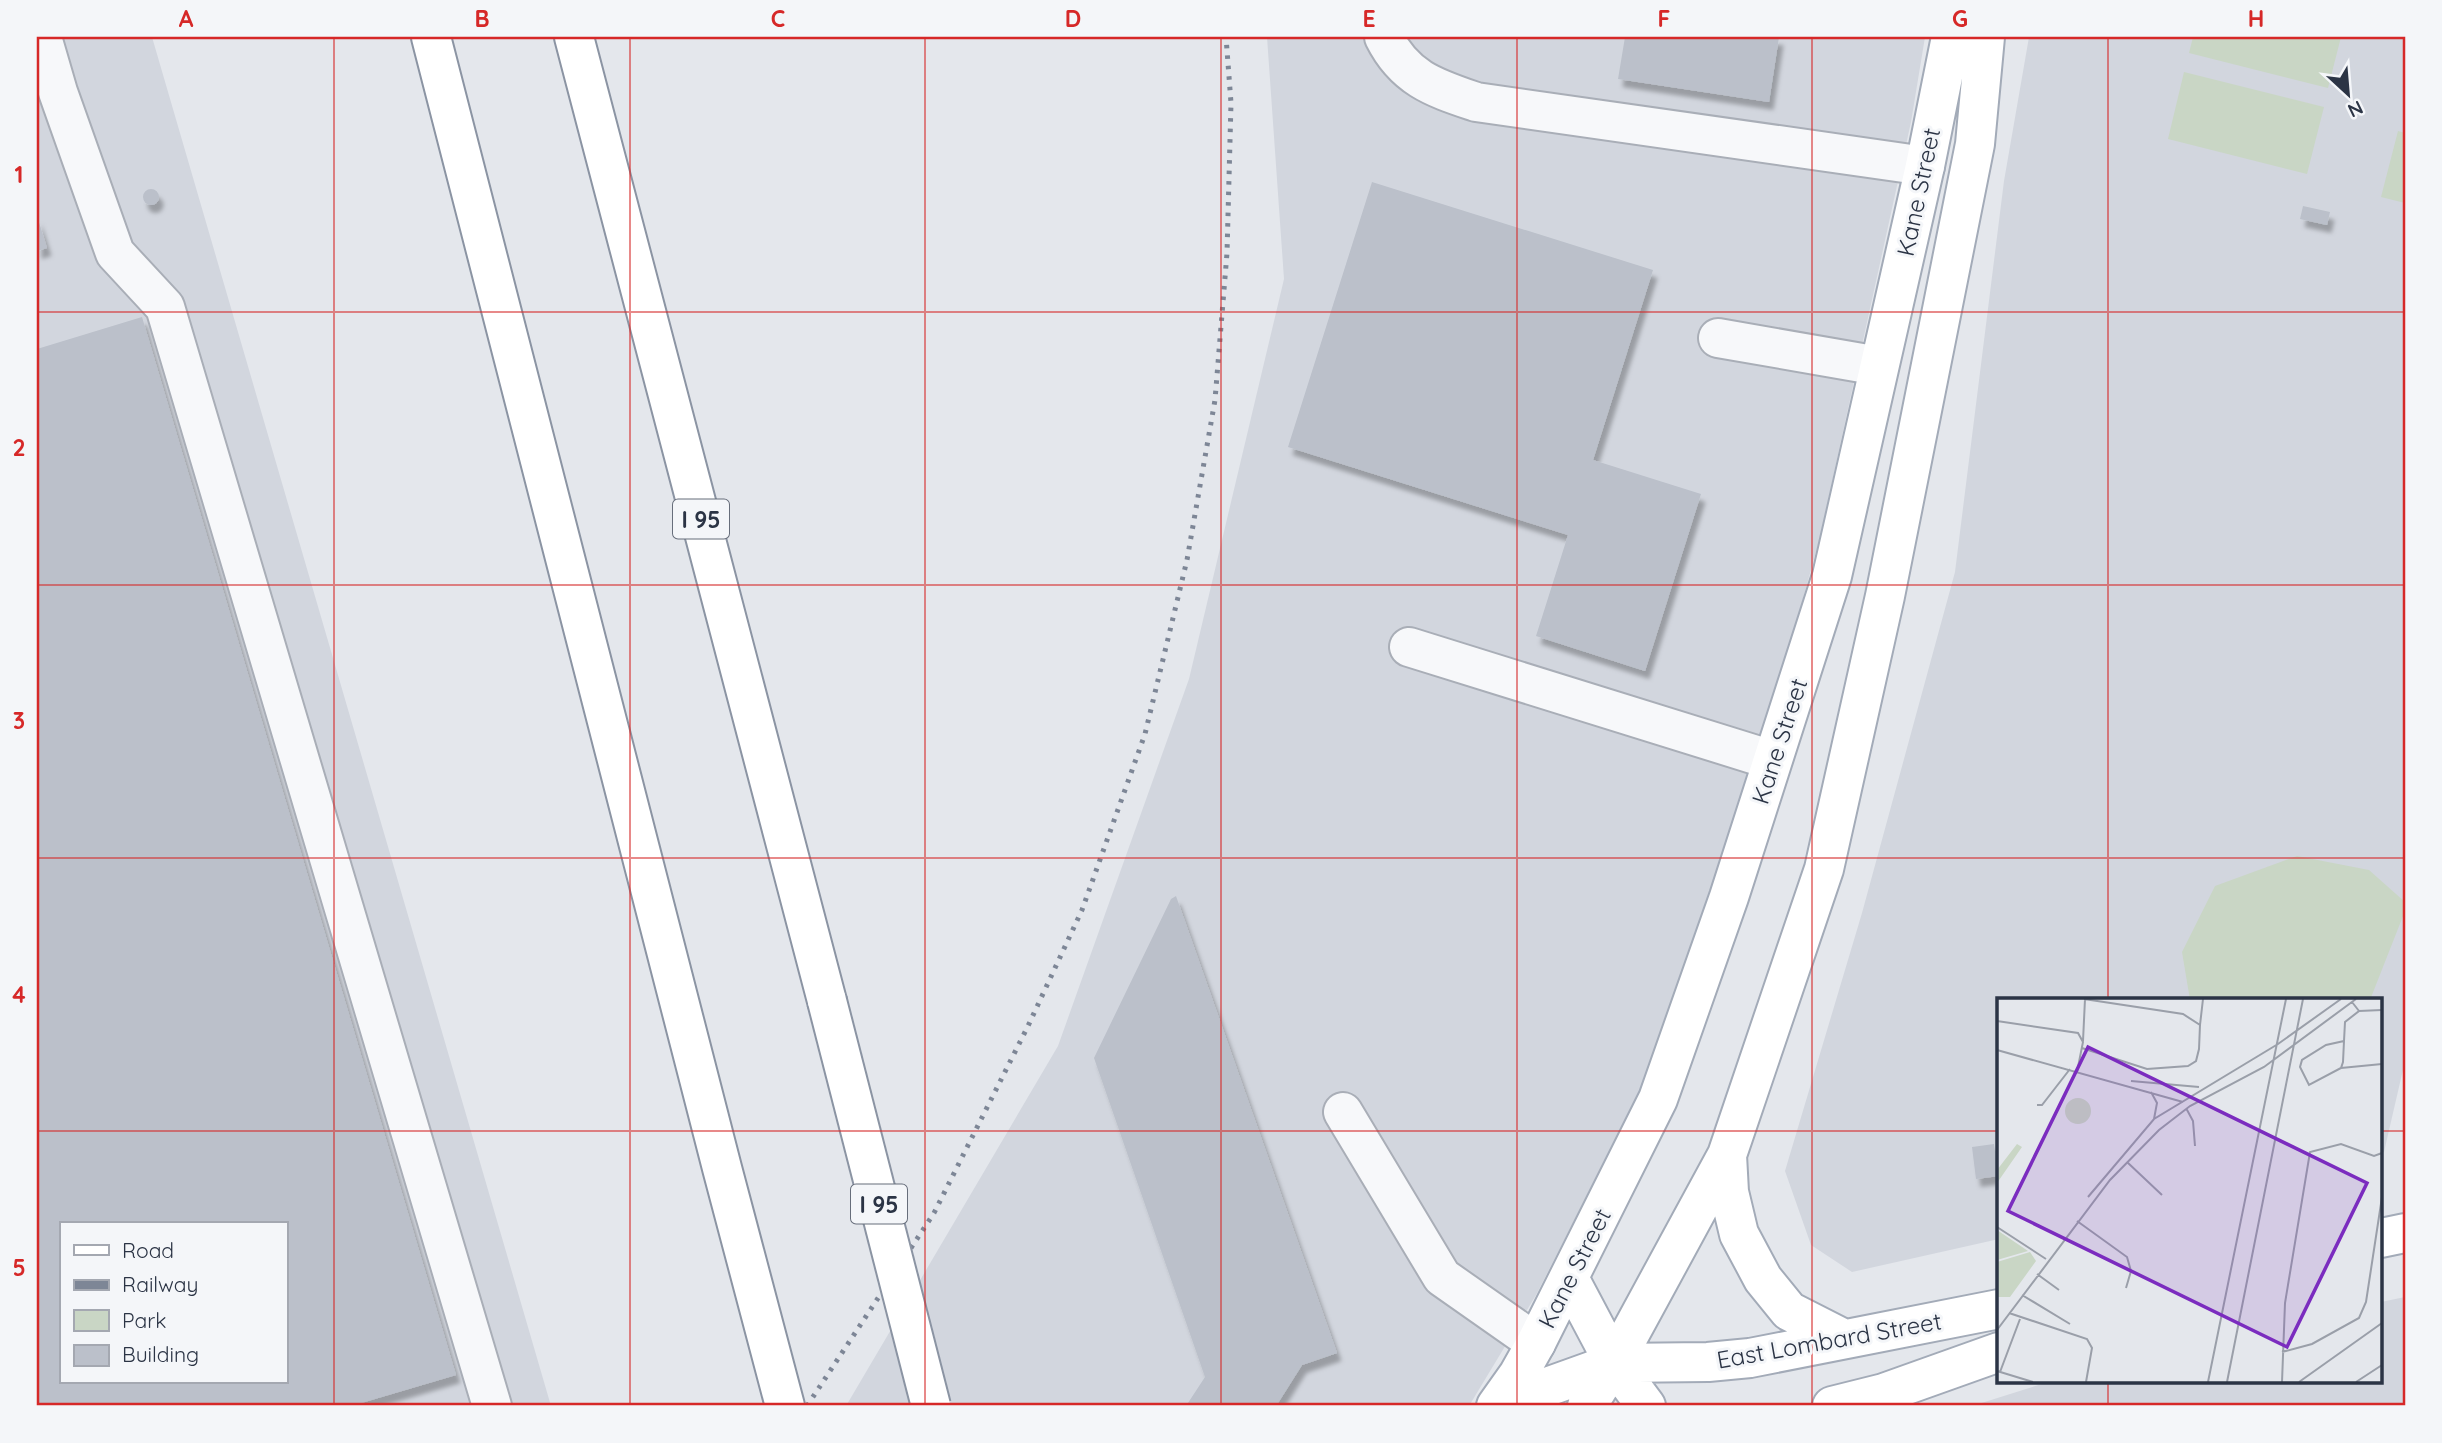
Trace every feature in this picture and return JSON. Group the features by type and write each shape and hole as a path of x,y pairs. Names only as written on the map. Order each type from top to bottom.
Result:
{"main road":[{"path":"431,37 785,1406"},
{"name":"I 95","path":"574,37 931,1406"},
{"name":"Kane Street","path":"1497,1405 1518,1376 1536,1343 1658,1099 1729,897 1832,576 1925,166 1951,37"},
{"name":"Kane Street","path":"1587,1406 1614,1363 1727,1155 1824,869 1885,596 1975,144 1985,37"},
{"path":"1727,1155 1730,1192 1739,1234 1763,1279 1789,1311 1843,1339"},
{"path":"2382,1238 2405,1233"},
{"path":"1569,1278 1614,1363 1646,1406"},
{"name":"East Lombard Street","path":"1497,1405 1614,1363 1708,1362 1750,1358 1997,1310"},
{"name":"East Lombard Street","path":"1832,1406 1884,1393 1997,1353"}],"lane":[{"path":"41,37 115,253 165,307 492,1406"},
{"path":"1384,37 1410,74 1438,89 1476,102 1925,166"},
{"path":"1718,338 1879,366"},
{"path":"1409,647 1772,760"},
{"path":"1343,1112 1442,1276 1536,1343"}],"shaded area":[{"path":"37,37 152,37 551,1406 37,1406"},
{"path":"1267,37 1925,37 1911,122 1819,541 1739,829 1644,1084 1536,1295 1469,1406 846,1406 1058,1046 1189,679 1284,279"},
{"path":"2029,37 2405,37 2405,1061 2382,1153 2382,998 1997,998 1997,1239 1852,1272 1811,1245 1785,1171 1862,913 1955,572 2004,181"},
{"path":"2405,1297 2405,1406 1972,1406 2042,1384 2382,1384 2382,1302"}],"green space":[{"path":"2193,37 2341,37 2328,88 2189,53"},
{"path":"2184,72 2324,107 2307,174 2168,139"},
{"path":"2398,131 2405,133 2405,203 2381,197"},
{"path":"2297,856 2369,870 2405,902 2405,911 2371,998 2190,998 2182,952 2215,886"}],"building":[{"path":"1625,37 1779,37 1769,102 1618,79"},
{"path":"1372,182 1653,270 1593,460 1701,494 1645,671 1536,636 1568,535 1288,447"},
{"path":"151,189 159,197 151,205 143,197"},
{"path":"2303,206 2330,212 2327,225 2300,219"},
{"path":"37,216 47,248 37,251"},
{"path":"142,317 456,1375 351,1406 37,1406 37,349"},
{"path":"1176,896 1337,1353 1302,1365 1278,1403 1284,1406 1186,1406 1205,1377 1094,1058 1171,899"},
{"path":"1994,1144 1997,1151 1997,1176 1976,1179 1972,1147"}],"railway":[{"path":"807,1406 934,1213 1028,1026 1082,910 1145,734 1187,560 1215,400 1227,253 1231,103 1226,37"}]}
